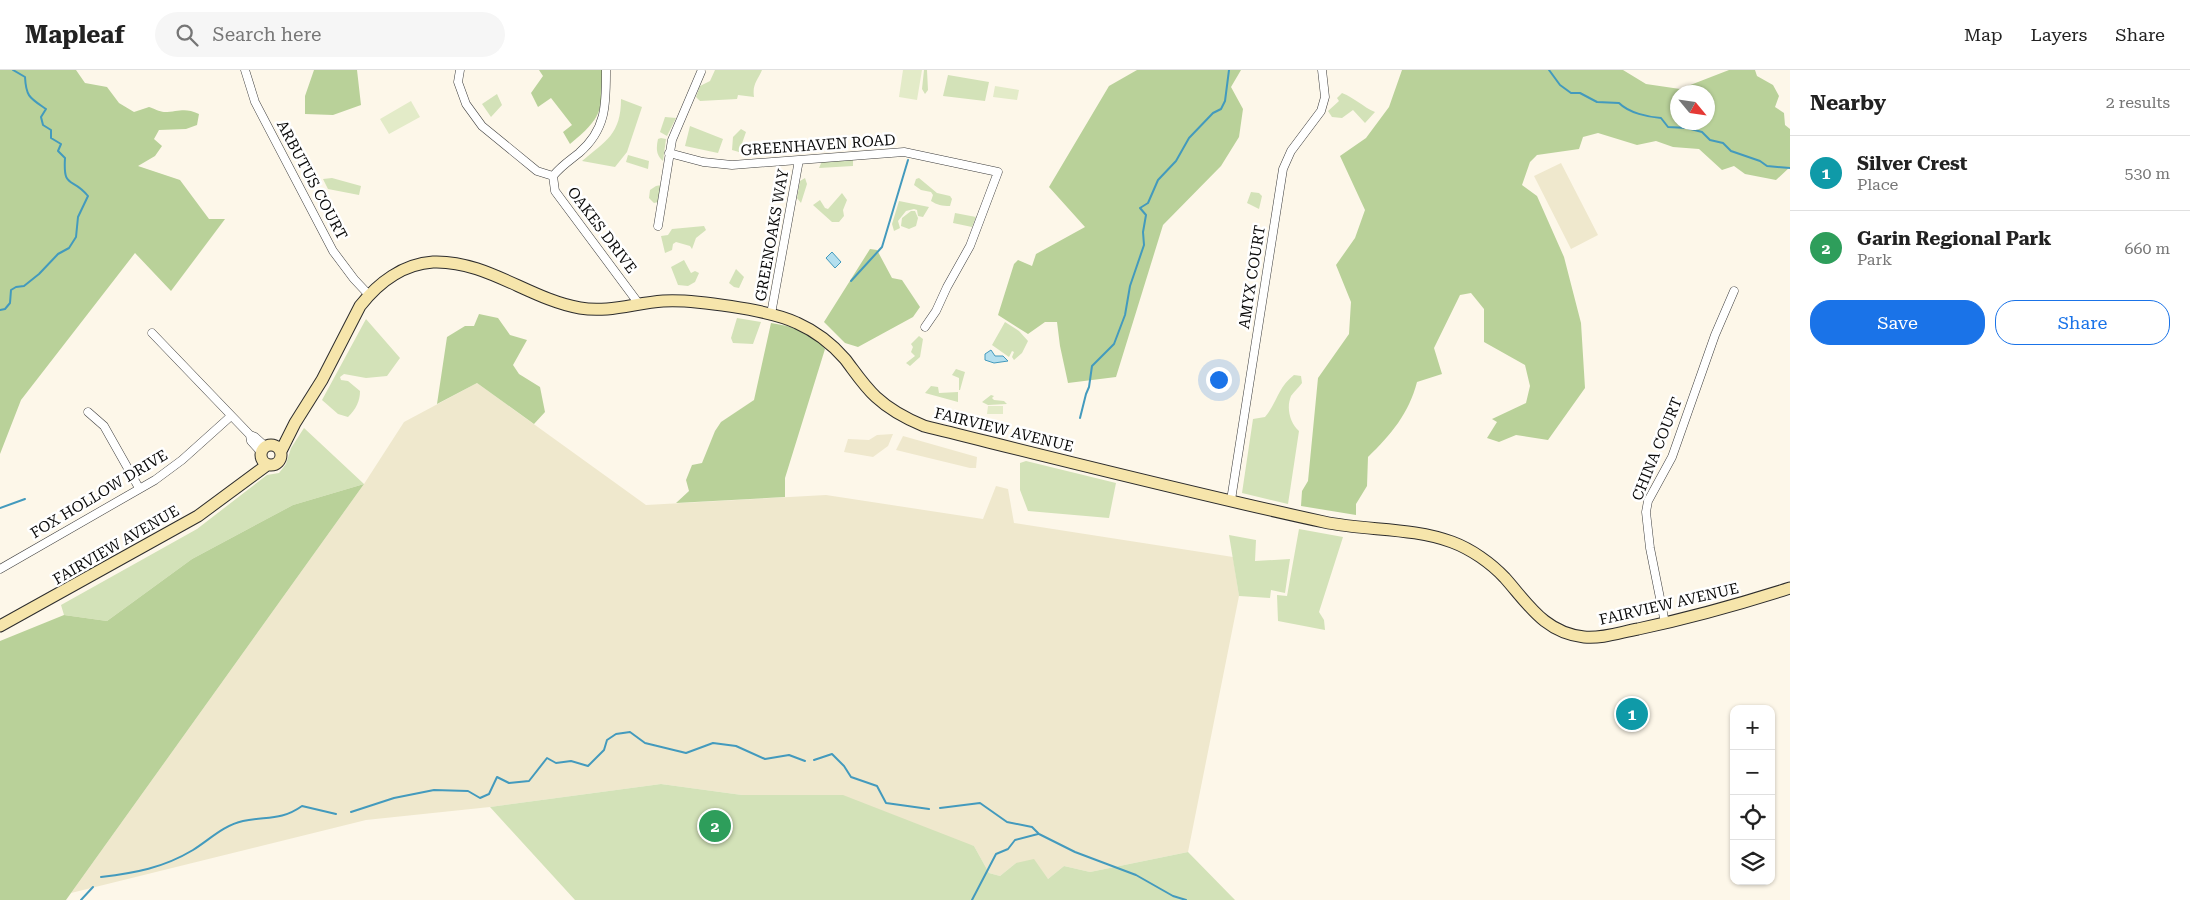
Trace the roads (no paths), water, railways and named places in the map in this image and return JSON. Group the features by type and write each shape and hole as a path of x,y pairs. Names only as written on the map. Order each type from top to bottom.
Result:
{"main road":[{"name":"FAIRVIEW AVENUE","path":"0,626 198,516 242,482 295,422 312,397 360,306 369,295 385,280 400,271 421,264 442,262 470,267 569,306 593,310 685,301 772,314 803,326 829,343 845,359 876,398 910,420 924,426 1328,522 1394,530 1450,541 1468,549 1490,564 1536,614 1550,626 1564,633 1583,637 1597,637 1716,611 1790,588"}],"street":[{"name":"ARBUTUS COURT","path":"245,70 255,102 333,251 369,295"},
{"path":"460,70 458,82 466,104 482,126 537,171 553,176"},
{"name":"OAKES DRIVE","path":"606,70 604,116 596,135 580,152 562,164 553,176 555,191 639,304"},
{"name":"AMYX COURT","path":"1231,500 1283,169 1291,151 1321,111 1325,97 1322,70"},
{"path":"658,226 672,140 701,72"},
{"name":"GREENHAVEN ROAD","path":"669,153 703,162 732,165 904,152 998,172 970,246 946,286 936,311 925,327"},
{"name":"GREENOAKS WAY","path":"772,314 799,160"},
{"name":"CHINA COURT","path":"1665,623 1650,548 1646,512 1648,501 1672,457 1715,335 1734,291"},
{"path":"152,333 231,416 250,435 255,437 268,453"},
{"path":"88,412 104,426 139,488"},
{"name":"FOX HOLLOW DRIVE","path":"0,569 155,480 182,460 231,416"}],"water":[{"path":"832,252 841,262 835,268 826,258"},
{"path":"991,350 995,356 1003,356 1008,361 994,363 985,360 985,354"}],"waterway":[{"path":"0,310 5,309 10,303 11,290 24,286 39,274 58,254 69,248 76,237 78,217 88,196 67,179 65,158 58,151 61,144 51,138 51,130 43,125 41,117 46,109 28,93 25,77 13,70"},
{"path":"1080,418 1089,387 1092,366 1114,344 1125,315 1130,286 1144,245 1143,232 1146,215 1140,208 1148,203 1158,180 1176,161 1189,138 1213,113 1221,109 1225,101 1229,70"},
{"path":"1549,70 1560,85 1571,93 1580,93 1597,102 1619,103 1633,112 1661,118 1668,127 1687,128 1702,132 1710,140 1723,143 1731,151 1760,161 1767,166 1790,168"},
{"path":"851,281 882,247 908,160"},
{"path":"0,508 25,499"},
{"path":"351,812 394,798 434,790 468,791 480,798 489,794 497,777 509,783 529,781 547,758 556,763 571,761 588,766 604,750 607,740 616,734 630,732 645,743 686,753 713,743 736,746 765,759 789,755 805,761"},
{"path":"814,760 832,754 844,766 851,777 877,786 886,803 929,809"},
{"path":"940,808 980,803 1007,822 1032,827 1039,834 1075,852 1136,875 1173,896 1186,900"},
{"path":"101,877 126,874 171,861 193,850 223,829 243,821 280,816 302,806 336,814"},
{"path":"972,900 996,854 1008,849 1015,840 1038,834"},
{"path":"81,900 93,887"}],"place":[{"name":"Silver Crest","path":"1632,714"},
{"name":"Garin Regional Park","path":"715,826"}]}
